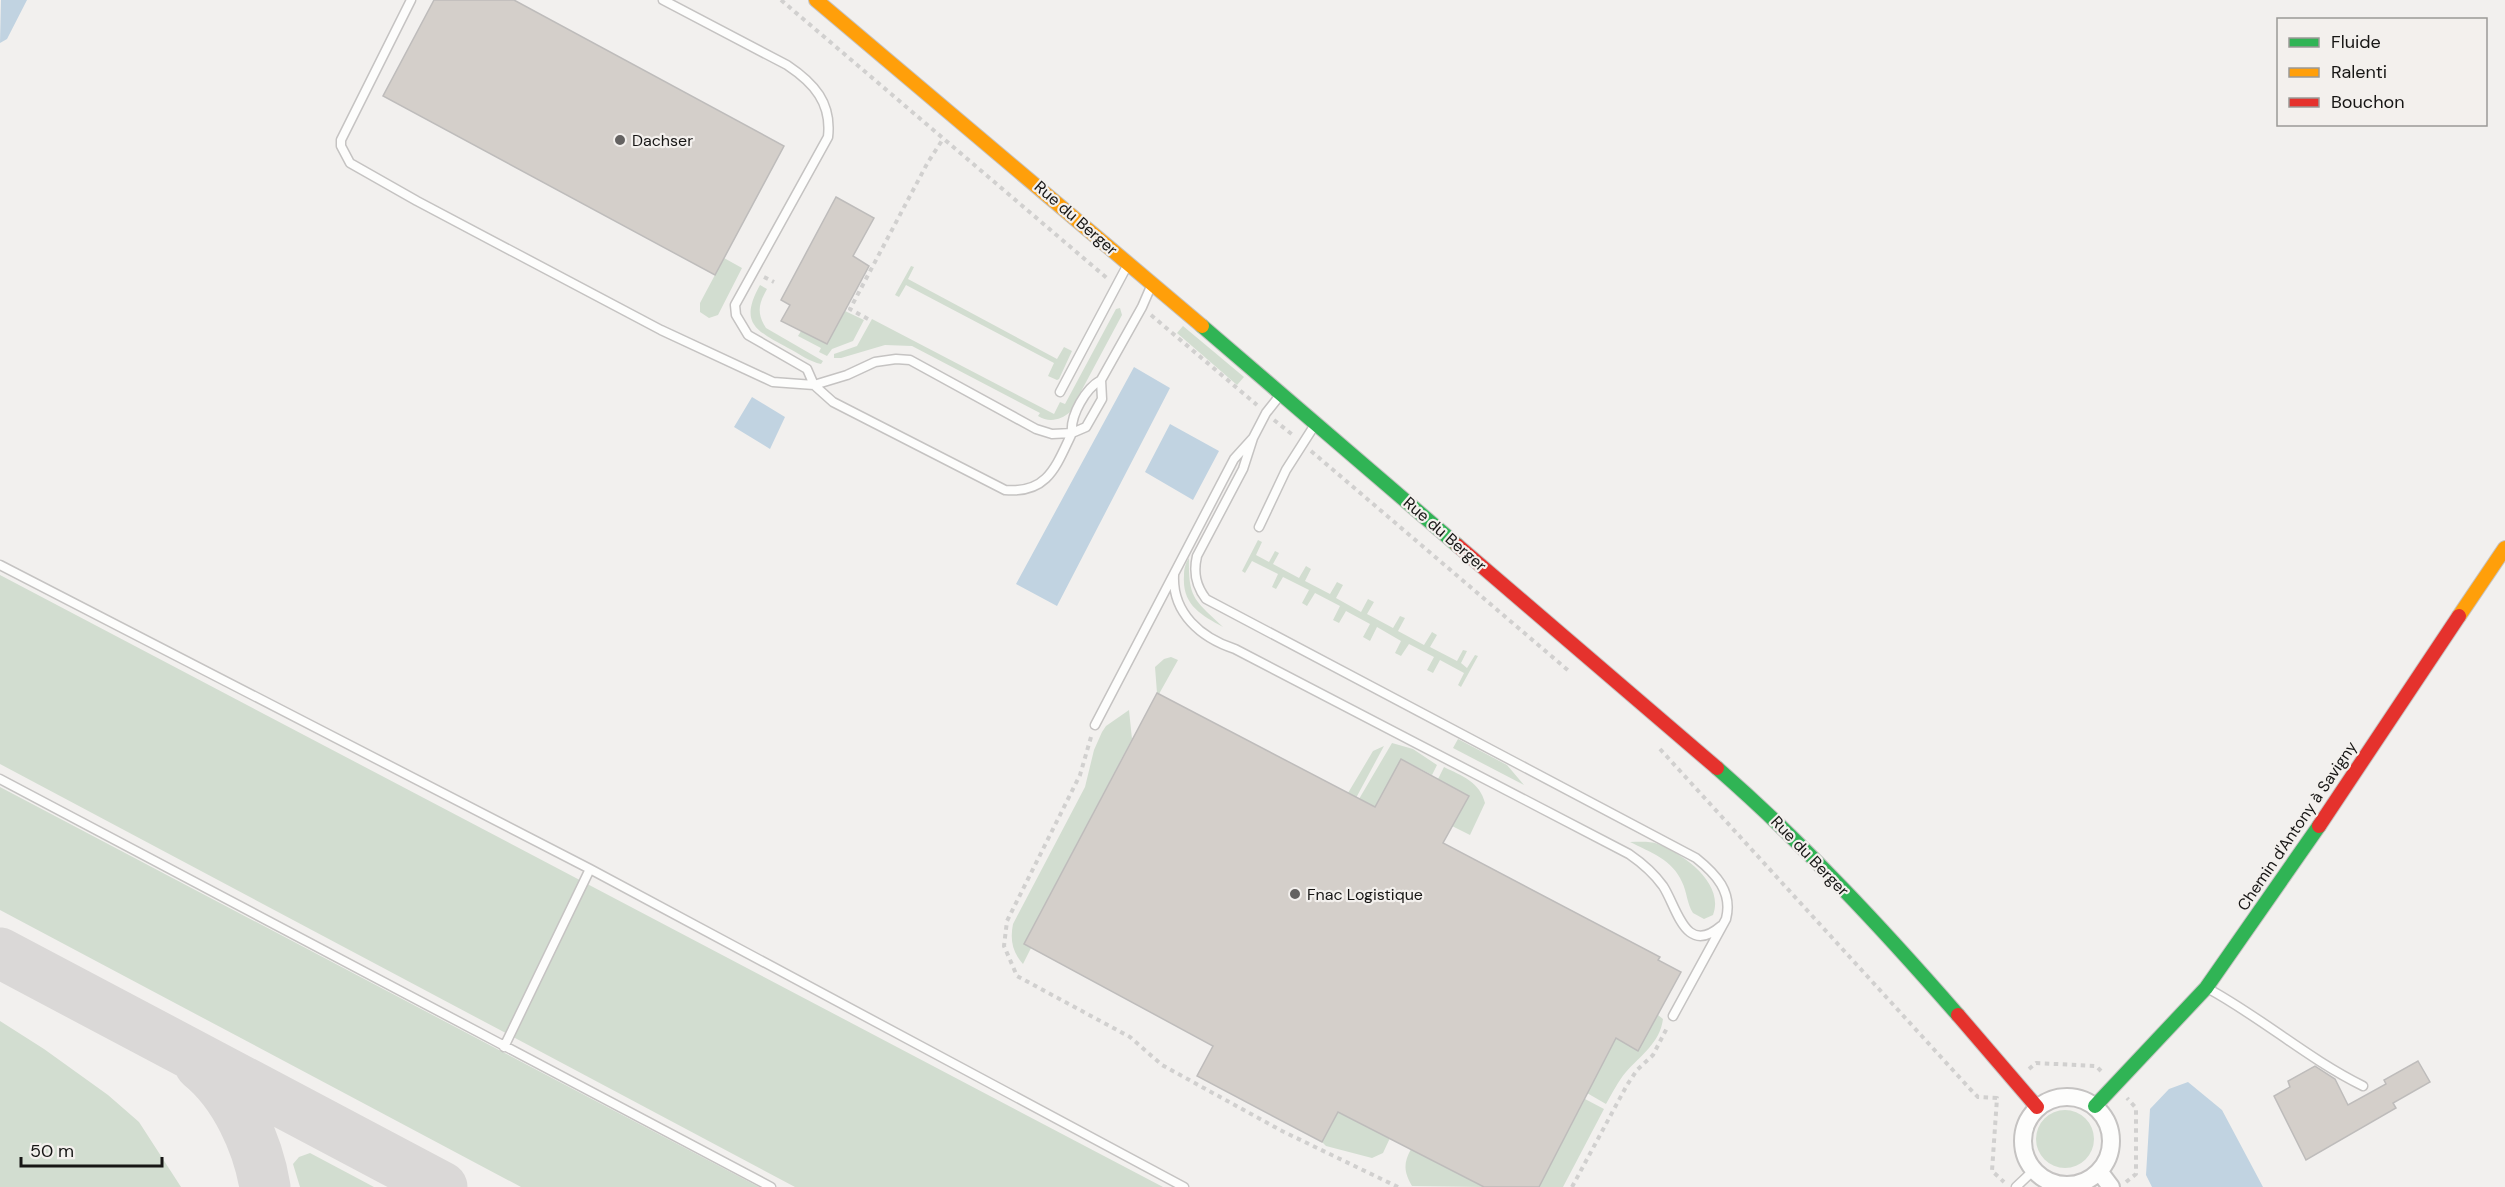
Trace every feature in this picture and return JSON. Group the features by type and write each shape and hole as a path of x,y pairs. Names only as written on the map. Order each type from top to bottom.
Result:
{"street":[{"name":"Rue du Berger","path":"816,0 1281,393 1793,837 1873,922 2037,1107"},
{"name":"Chemin d'Antony à Savigny","path":"2095,1106 2206,988 2303,850 2505,548"},
{"path":"2069,1096 2081,1098 2095,1106 2107,1121 2110,1132 2109,1155 2099,1171 2087,1181 2064,1185 2042,1178 2034,1170 2023,1150 2022,1138 2025,1126 2037,1107 2058,1097 2069,1096"},
{"path":"2099,1171 2111,1187"}],"lane":[{"path":"411,0 341,140 341,146 350,163 417,201 662,330 773,382 814,385 847,375 875,362 910,360 1036,429 1052,434 1072,433 1086,427 1102,399 1101,380 1152,284"},
{"path":"663,0 787,64 804,76 822,97 828,113 828,137 735,305 736,315 748,335 807,369 814,385 833,402 1005,490 1020,492 1034,487 1051,475 1072,433 1071,423 1075,414 1092,385 1101,380"},
{"path":"1060,392 1128,263"},
{"path":"1281,393 1266,413 1253,438 1243,469 1197,556 1195,576 1199,590 1206,599 1696,858 1710,869 1727,893 1728,910 1673,1016"},
{"path":"1259,527 1286,470 1316,423"},
{"path":"1095,725 1233,459 1253,438"},
{"path":"0,566 590,869 1184,1187"},
{"path":"1173,575 1175,596 1186,618 1221,644 1235,649 1629,854 1646,866 1662,885 1682,923 1691,933 1699,936 1707,934 1723,923"},
{"path":"0,779 771,1187"},
{"path":"504,1047 590,869"},
{"path":"2206,988 2229,1000 2340,1074 2363,1086"},
{"path":"2016,1187 2034,1170"}],"path":[{"path":"781,0 1089,263"},
{"path":"868,319 850,309 928,162 943,139"},
{"path":"1175,335 1578,678"},
{"path":"1095,725 1080,775 1007,921 1004,946 1017,976 1130,1037 1162,1065 1272,1126 1398,1187"},
{"path":"1660,748 1971,1090 1978,1097 1997,1098 1992,1171 2009,1187"},
{"path":"1572,1187 1627,1085 1637,1070 1653,1055 1673,1016"}],"shaded area":[{"path":"724,258 742,268 718,315 709,318 700,312 700,303"},
{"path":"911,266 914,267 908,279 1057,359 1064,347 1072,351 1059,379 1048,376 1054,363 906,285 899,297 895,295"},
{"path":"760,285 767,289 760,308 761,318 766,328 823,361 821,364 776,342 754,324 751,308"},
{"path":"1120,308 1122,315 1070,412 1055,420 1038,416 1040,413 912,346 885,345 834,358 834,354 857,346 872,319 1054,414 1060,402 1065,404 1116,309"},
{"path":"845,311 864,320 853,341 832,349 827,356 819,352 821,348 798,336 801,331 827,344"},
{"path":"1183,326 1244,377 1237,385 1177,333"},
{"path":"1258,540 1262,542 1256,555 1269,562 1275,551 1279,553 1273,564 1299,578 1306,566 1311,569 1305,581 1330,594 1337,582 1343,585 1336,598 1361,612 1368,599 1374,602 1367,614 1393,628 1400,616 1405,618 1398,631 1424,645 1432,632 1437,635 1430,647 1457,661 1463,650 1467,651 1461,663 1467,668 1475,655 1478,656 1461,687 1458,685 1464,673 1440,660 1433,673 1427,670 1434,657 1409,644 1401,656 1395,653 1401,641 1377,627 1370,641 1363,637 1370,624 1346,611 1339,623 1333,620 1340,606 1315,593 1307,606 1302,603 1309,590 1283,577 1276,589 1272,587 1278,574 1252,561 1245,573 1242,571"},
{"path":"1189,558 1190,582 1195,598 1223,627 1194,608 1186,595 1184,576"},
{"path":"0,575 1163,1187 795,1187 0,764"},
{"path":"1171,657 1178,660 1159,694 1157,693 1155,667 1164,659"},
{"path":"1129,710 1132,739 1024,944 1031,948 1023,964 1016,955 1013,945 1013,924 1085,787 1094,750 1102,732 1106,726"},
{"path":"1458,739 1507,765 1524,785 1453,748"},
{"path":"1392,743 1413,749 1437,765 1432,775 1401,759 1375,807 1359,799"},
{"path":"1384,746 1356,798 1348,793 1373,751"},
{"path":"1444,767 1469,780 1483,796 1485,803 1470,835 1452,826 1469,796 1438,779"},
{"path":"0,787 759,1187 521,1187 0,910"},
{"path":"1630,842 1658,844 1690,862 1707,881 1713,892 1715,903 1713,915 1704,919 1693,913 1682,882 1673,868 1653,853"},
{"path":"1658,1015 1663,1019 1654,1042 1623,1076 1606,1104 1587,1093 1616,1038 1638,1050"},
{"path":"0,1021 108,1095 139,1122 181,1187 0,1187"},
{"path":"1585,1099 1604,1109 1563,1187 1539,1187"},
{"path":"2065,1110 2081,1115 2089,1123 2094,1139 2089,1155 2081,1163 2065,1168 2049,1163 2041,1155 2036,1139 2041,1123 2049,1115"},
{"path":"1338,1112 1390,1138 1383,1153 1372,1158 1326,1146 1322,1142"},
{"path":"1411,1149 1484,1187 1412,1186 1406,1168"},
{"path":"310,1153 374,1187 300,1187 293,1164 299,1157"}],"water":[{"path":"1,0 27,0 7,39 0,43"},
{"path":"1134,367 1170,388 1057,606 1016,584"},
{"path":"752,397 785,417 770,449 734,427"},
{"path":"1170,424 1219,451 1193,500 1145,472"},
{"path":"2188,1082 2222,1110 2263,1187 2152,1187 2146,1175 2150,1109 2169,1089"}],"building":[{"name":"Dachser","path":"434,0 514,0 784,146 715,275 383,96"},
{"path":"836,197 874,218 853,256 869,266 827,344 781,321 790,305 781,300"},
{"name":"Fnac Logistique","path":"1157,693 1375,807 1401,759 1469,796 1443,843 1660,957 1658,960 1681,972 1638,1051 1616,1038 1539,1187 1484,1187 1338,1112 1322,1142 1197,1076 1213,1046 1024,944"},
{"path":"2418,1061 2430,1082 2393,1103 2396,1108 2306,1160 2274,1096 2290,1087 2288,1081 2315,1066 2335,1079 2348,1105 2386,1084 2384,1080"}],"taxiway":[{"path":"0,953 442,1187"},
{"path":"200,1065 224,1090 243,1120 257,1154 265,1187"}],"traffic: fast":[{"path":"1202,326 1457,545"},
{"path":"1717,768 1781,826 1842,887 1958,1015"},
{"path":"2095,1106 2206,988 2319,826"}],"traffic: slow":[{"path":"816,0 1202,326"},
{"path":"2459,616 2505,548"}],"traffic: jam":[{"path":"1457,545 1717,768"},
{"path":"2319,826 2459,616"},
{"path":"1958,1015 2037,1107"}],"place":[{"name":"Dachser","path":"620,140"},
{"name":"Fnac Logistique","path":"1295,894"}]}
